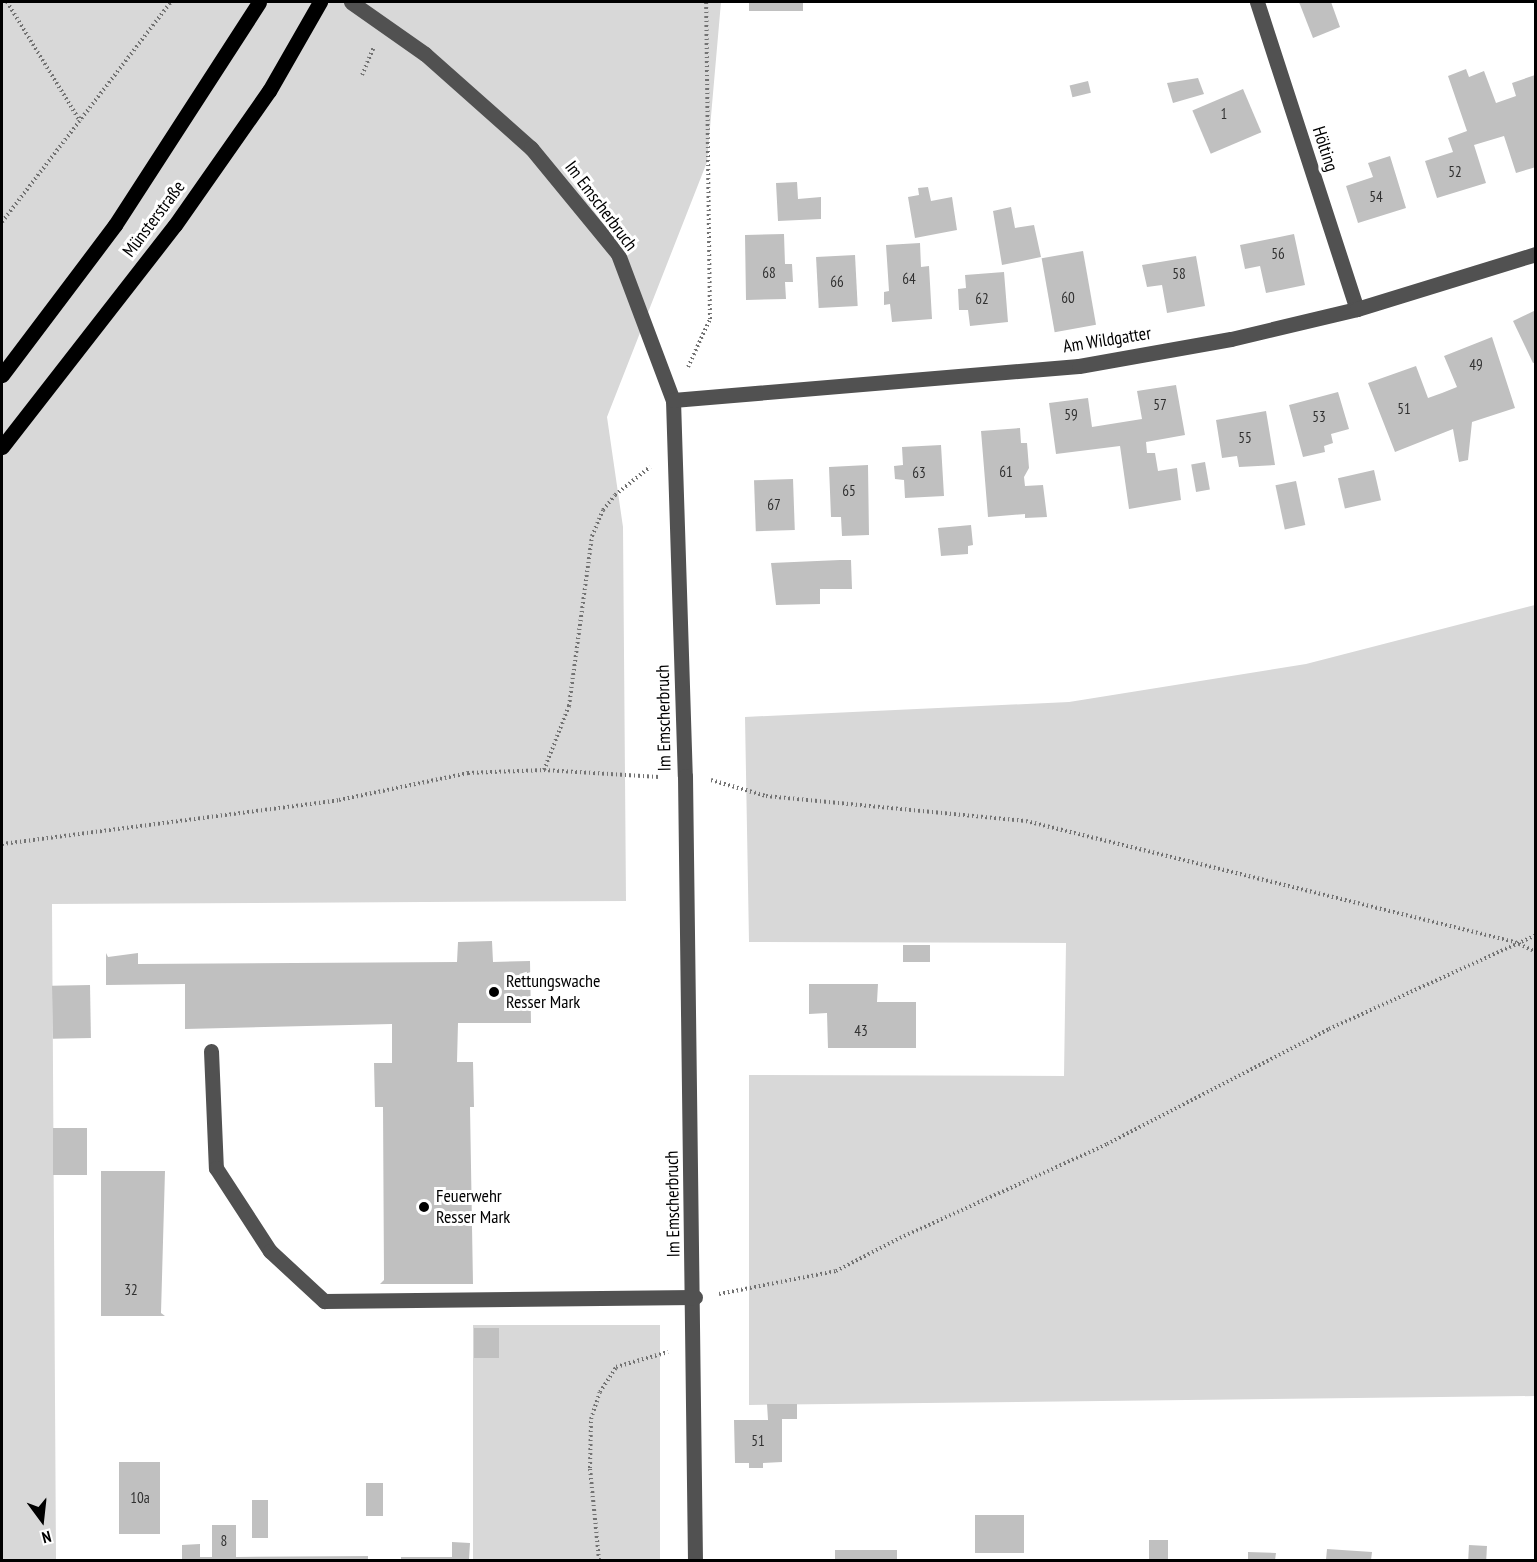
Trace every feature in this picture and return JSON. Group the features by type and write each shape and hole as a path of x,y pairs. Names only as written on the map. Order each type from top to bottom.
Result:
{"main road":[{"name":"Münsterstraße","path":"2,375 115,225 259,2"},
{"name":"Münsterstraße","path":"2,447 175,225 269,92 320,2"}],"street":[{"name":"Im Emscherbruch","path":"351,2 425,54 531,148 618,255 673,400 677,451 686,776 695,1297 695,1560"},
{"name":"Hölting","path":"1257,2 1357,309"},
{"name":"Am Wildgatter","path":"673,400 1078,366 1231,339 1357,309 1536,254"},
{"path":"211,1051 216,1168 270,1251 324,1301 695,1297"}],"path":[{"path":"7,2 80,121"},
{"path":"2,222 171,2"},
{"path":"673,400 710,319 706,2"},
{"path":"544,770 569,706 592,536 603,510 640,473 677,451"},
{"path":"2,844 339,800 468,774 544,770 633,777 686,776 726,782 766,796 1026,821 1515,942 1536,952"},
{"path":"695,1297 836,1272 900,1238 1107,1144 1329,1029 1536,934"},
{"path":"599,1560 590,1468 591,1419 600,1392 616,1367 694,1344"}],"shaded area":[{"path":"2,2 721,2 707,162 607,417 623,527 626,901 52,904 56,1560 2,1560"},
{"path":"1535,605 1535,1396 749,1405 749,1075 1064,1076 1066,943 749,942 745,717 1069,702 1306,664"},
{"path":"473,1325 660,1325 660,1560 473,1560"}],"building":[{"path":"749,2 803,2 803,11 749,11"},
{"path":"1299,2 1331,2 1340,27 1313,38"},
{"path":"1466,69 1469,77 1484,71 1496,103 1516,96 1512,83 1535,75 1536,167 1516,173 1504,136 1474,145 1486,183 1437,198 1425,161 1453,152 1448,138 1467,131 1448,76"},
{"path":"1198,78 1204,94 1173,103 1167,83"},
{"path":"1088,81 1091,93 1072,97 1070,86"},
{"path":"1243,89 1261,132 1211,154 1192,110"},
{"path":"1390,156 1406,208 1358,223 1346,186 1373,177 1368,163"},
{"path":"797,182 798,199 821,197 821,219 778,221 776,183"},
{"path":"928,187 931,201 952,197 957,230 915,238 908,197 919,195 918,188"},
{"path":"1011,207 1015,228 1034,225 1041,257 1002,265 993,211"},
{"path":"784,234 785,264 792,264 793,282 785,282 786,299 746,300 745,235"},
{"path":"1294,234 1305,285 1266,293 1260,266 1245,269 1240,245"},
{"path":"920,243 921,267 929,266 932,319 892,322 890,304 884,305 884,292 889,291 886,245"},
{"path":"1083,251 1096,325 1055,332 1042,258"},
{"path":"855,255 858,306 819,308 816,257"},
{"path":"1196,256 1205,306 1167,313 1162,285 1147,287 1142,265"},
{"path":"1004,272 1008,322 970,326 968,310 959,310 958,289 966,288 965,275"},
{"path":"1536,310 1536,362 1533,363 1513,321"},
{"path":"1492,337 1515,408 1472,422 1468,460 1459,462 1453,429 1395,452 1368,383 1416,366 1428,398 1442,393 1457,387 1444,356"},
{"path":"1176,385 1185,435 1146,442 1147,453 1155,453 1158,471 1177,468 1181,500 1129,509 1120,446 1056,454 1049,403 1088,398 1092,427 1142,419 1137,391"},
{"path":"1338,392 1349,429 1331,434 1333,443 1324,446 1325,452 1303,457 1289,405"},
{"path":"1266,411 1275,465 1239,467 1237,456 1222,458 1216,420"},
{"path":"1020,428 1021,443 1027,443 1029,468 1024,477 1025,486 1043,485 1047,517 1025,518 1025,514 988,517 981,431"},
{"path":"941,445 944,496 905,498 904,480 895,479 894,466 903,465 902,447"},
{"path":"1205,462 1210,490 1196,492 1191,464"},
{"path":"868,465 869,535 842,536 841,517 831,517 829,467"},
{"path":"1374,470 1381,500 1345,509 1338,478"},
{"path":"793,479 795,530 756,531 754,480"},
{"path":"1296,481 1305,525 1285,529 1275,485"},
{"path":"971,525 973,545 968,546 968,554 941,556 938,528"},
{"path":"851,560 852,589 820,589 820,604 776,605 771,563"},
{"path":"492,941 493,962 530,961 531,1023 458,1023 457,1062 473,1062 474,1107 470,1107 473,1284 380,1284 384,1280 383,1107 375,1107 374,1063 392,1063 392,1024 185,1029 185,984 106,985 106,953 108,957 138,953 138,964 457,962 458,942"},
{"path":"903,945 930,945 930,962 903,962"},
{"path":"809,984 878,984 877,1002 916,1002 916,1048 828,1048 827,1013 809,1014"},
{"path":"90,985 91,1038 53,1039 52,986"},
{"path":"53,1128 87,1128 87,1175 53,1175"},
{"path":"101,1171 165,1171 161,1313 165,1316 101,1316"},
{"path":"474,1328 499,1328 499,1358 474,1358"},
{"path":"767,1404 797,1404 797,1419 782,1419 782,1462 763,1463 763,1468 749,1468 749,1463 735,1463 734,1420 768,1420"},
{"path":"119,1462 160,1462 160,1534 119,1534"},
{"path":"366,1483 383,1483 383,1516 366,1516"},
{"path":"252,1500 268,1500 268,1538 252,1538"},
{"path":"975,1515 1024,1515 1024,1553 975,1553"},
{"path":"212,1525 236,1525 236,1557 368,1556 368,1560 182,1560 182,1545 200,1544 200,1557 212,1557"},
{"path":"1149,1540 1168,1540 1168,1560 1149,1560"},
{"path":"452,1542 470,1543 469,1560 401,1560 401,1557 452,1557"},
{"path":"1469,1545 1487,1546 1486,1560 1468,1560"},
{"path":"1327,1549 1372,1552 1371,1560 1326,1560"},
{"path":"835,1550 897,1550 897,1560 835,1560"},
{"path":"1248,1552 1276,1553 1275,1560 1248,1560"}],"place":[{"name":"Rettungswache Resser Mark","path":"494,992"},
{"name":"Feuerwehr Resser Mark","path":"424,1207"}]}
